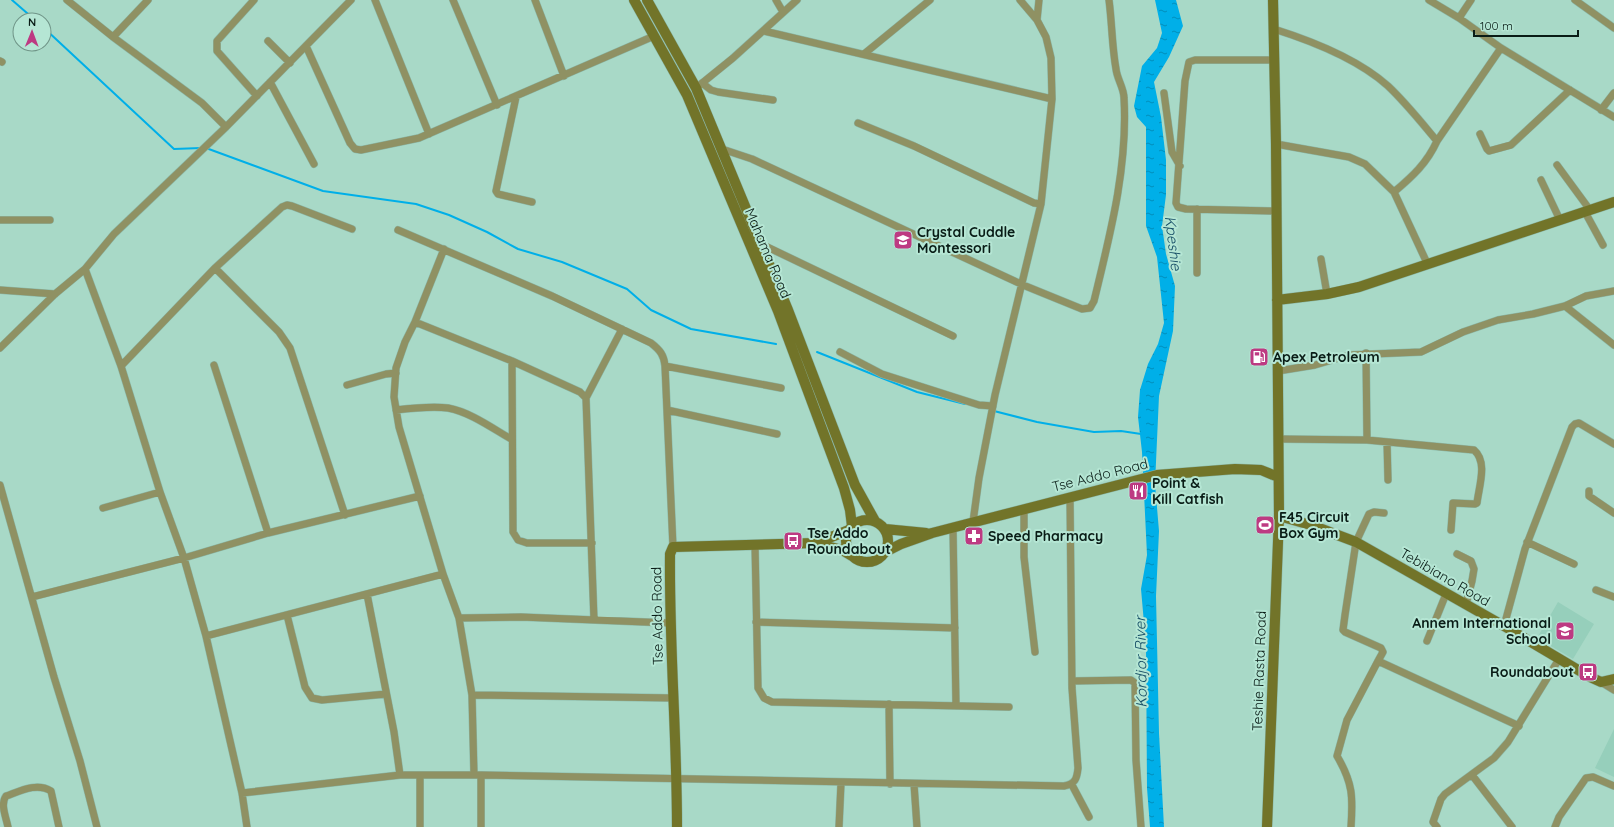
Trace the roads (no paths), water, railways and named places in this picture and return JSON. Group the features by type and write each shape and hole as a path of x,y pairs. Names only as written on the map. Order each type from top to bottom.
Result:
{"street":[{"path":"67,0 113,37 202,103 226,127"},
{"path":"113,37 148,0"},
{"path":"254,0 217,41 217,51 257,96"},
{"path":"0,348 54,294 85,269 114,234 226,127 351,0"},
{"path":"375,0 428,134"},
{"path":"453,0 497,105"},
{"path":"535,0 564,76"},
{"name":"Mahama Road","path":"634,0 687,95 778,311 844,488 850,510 850,528"},
{"name":"Mahama Road","path":"646,0 699,86 722,149 761,244 855,485 875,521"},
{"path":"776,0 783,12"},
{"path":"699,86 764,31 797,0"},
{"path":"864,54 930,0"},
{"path":"973,522 978,478 989,422 1023,285 1041,204 1052,99 1051,58 1046,38 1037,20 1020,0"},
{"path":"1037,20 1039,0"},
{"path":"722,149 752,159 1023,285 1082,309 1090,308 1094,301 1120,178 1125,138 1124,96 1116,70 1109,0"},
{"name":"Teshie Rasta Road","path":"1267,827 1279,516 1276,144 1273,0"},
{"path":"1429,0 1459,18 1501,48 1614,117"},
{"path":"1459,18 1471,0"},
{"path":"1576,0 1614,28"},
{"path":"1274,29 1300,37 1365,68 1388,86 1437,141"},
{"path":"764,31 1052,99"},
{"path":"306,46 350,143 355,149 368,149 419,138 654,36"},
{"path":"268,41 290,63"},
{"path":"1394,192 1418,171 1430,156 1437,141 1501,48"},
{"path":"1274,60 1195,60 1188,62 1185,81 1180,166 1176,203 1178,207 1197,209 1206,208 1276,211"},
{"path":"270,82 314,164"},
{"path":"699,86 718,92 773,100"},
{"path":"1480,134 1487,149 1489,150 1511,145 1570,90"},
{"path":"1164,92 1172,152 1180,166"},
{"path":"1601,110 1614,93"},
{"path":"516,97 496,191 498,194 503,196 532,202"},
{"path":"858,123 914,146 1034,203 1041,204"},
{"path":"1276,144 1349,157 1365,164 1394,192 1427,263"},
{"path":"1557,165 1587,211 1603,245"},
{"path":"1541,180 1560,220"},
{"path":"1277,300 1327,294 1359,287 1427,263 1614,202"},
{"path":"121,366 215,268 269,218 287,205 352,229"},
{"path":"1197,209 1197,273"},
{"path":"0,220 50,220"},
{"path":"398,230 444,249 622,329 651,343 660,350 664,356 665,366 673,547 815,544 842,550 858,560 873,561 880,558 885,552 888,545 888,537 885,529 875,521 867,520 859,522 850,528 815,544"},
{"path":"761,244 953,336"},
{"path":"444,249 415,322 405,342 396,373 394,397 396,410 420,496 443,574 459,618 472,694 481,827"},
{"path":"1321,259 1327,294"},
{"path":"215,268 279,332 290,348 345,515"},
{"path":"85,269 121,366 160,492 184,558 206,636 242,793 248,827"},
{"path":"0,290 54,294"},
{"path":"1278,371 1315,365 1348,356 1421,352 1463,332 1498,320 1533,314 1565,306 1586,296 1614,291"},
{"path":"1565,306 1614,345"},
{"path":"415,322 512,361 580,392 586,398"},
{"path":"594,620 586,398 622,329"},
{"path":"840,352 882,374 978,405 993,407"},
{"path":"1366,354 1367,440"},
{"path":"512,361 511,439 513,532 518,540 527,543 592,543"},
{"path":"214,365 268,533"},
{"path":"665,366 781,388"},
{"path":"347,385 386,374 396,373"},
{"path":"396,410 418,407 449,408 469,415 511,439"},
{"path":"667,410 777,434"},
{"path":"1504,626 1527,542 1575,424 1579,423 1614,444"},
{"path":"1279,439 1367,440 1474,450 1479,454 1482,462 1477,503 1453,503 1450,530"},
{"path":"1387,442 1388,480"},
{"name":"Tse Addo Road","path":"885,552 901,544 973,522 1131,480 1157,475 1184,472 1251,469 1261,470 1278,477"},
{"path":"1,491 54,677 80,761 97,827"},
{"path":"1588,491 1589,496 1614,513"},
{"path":"103,508 160,492"},
{"path":"32,597 184,558 268,533 420,496"},
{"path":"242,793 420,775 890,784 1072,785 1077,778 1078,768 1072,680 1070,497"},
{"path":"1024,509 1024,557 1036,652"},
{"path":"1352,827 1353,798 1347,773 1337,756 1347,720 1383,652 1381,648 1343,630 1356,542 1368,514 1374,512 1384,513"},
{"name":"Tebibiano Road","path":"1279,516 1311,525 1356,542 1601,682"},
{"path":"850,528 846,543 852,556"},
{"path":"953,528 956,706"},
{"name":"Tse Addo Road","path":"885,529 932,534"},
{"path":"1527,542 1574,564"},
{"path":"755,545 758,688 764,698 772,702 1009,707"},
{"name":"Tse Addo Road","path":"673,547 670,554 670,623 677,780 677,827"},
{"path":"1457,554 1471,560 1474,569 1466,604"},
{"path":"206,636 443,574"},
{"path":"1596,590 1614,597"},
{"path":"367,594 394,732 400,776"},
{"path":"1426,641 1446,594"},
{"path":"287,615 305,687 312,698 322,700 386,694"},
{"path":"459,618 520,618 670,623"},
{"path":"756,622 955,628"},
{"path":"1436,827 1433,822 1441,799 1454,787 1494,758 1519,726 1559,659"},
{"path":"1378,662 1519,726"},
{"path":"1601,682 1614,679"},
{"path":"1072,680 1131,680 1135,683 1136,760 1141,827"},
{"path":"1601,682 1614,690"},
{"path":"472,694 674,698"},
{"path":"889,704 890,784"},
{"path":"420,775 420,827"},
{"path":"1472,775 1512,827"},
{"path":"1555,827 1559,817 1586,778 1593,777 1614,786"},
{"path":"839,827 841,783"},
{"path":"914,784 917,827"},
{"path":"1072,785 1090,817"},
{"path":"8,827 2,799 6,796 38,786 45,787 51,791 59,827"}],"water":[{"path":"1155,0 1176,0 1183,26 1169,57 1154,82 1161,117 1166,160 1166,195 1162,226 1166,254 1175,286 1173,331 1159,396 1155,484 1159,531 1156,596 1159,733 1164,827 1150,827 1147,788 1146,646 1141,589 1147,555 1142,452 1138,417 1140,390 1148,364 1158,344 1164,323 1157,257 1146,226 1146,127 1137,117 1134,106 1142,66 1157,48 1162,33"}],"waterway":[{"path":"12,0 26,12"},
{"path":"52,35 174,149 201,148"},
{"path":"206,148 323,191 416,204 449,215 487,232 518,249 562,262 627,289 651,310 691,329 776,344"},
{"path":"817,352 917,392 965,404"},
{"path":"994,411 1037,422 1094,432 1121,431 1141,434"}],"place":[{"name":"Crystal Cuddle Montessori","path":"903,240"},
{"name":"Apex Petroleum","path":"1259,357"},
{"name":"Point & Kill Catfish","path":"1138,491"},
{"name":"F45 Circuit Box Gym","path":"1265,525"},
{"name":"Speed Pharmacy","path":"974,536"},
{"name":"Tse Addo Roundabout","path":"793,541"},
{"name":"Annem International School","path":"1565,631"},
{"name":"Roundabout","path":"1588,672"}],"water label":[{"name":"Kpeshie","path":"1173,243"},
{"name":"Kordjor River","path":"1141,662"}]}
